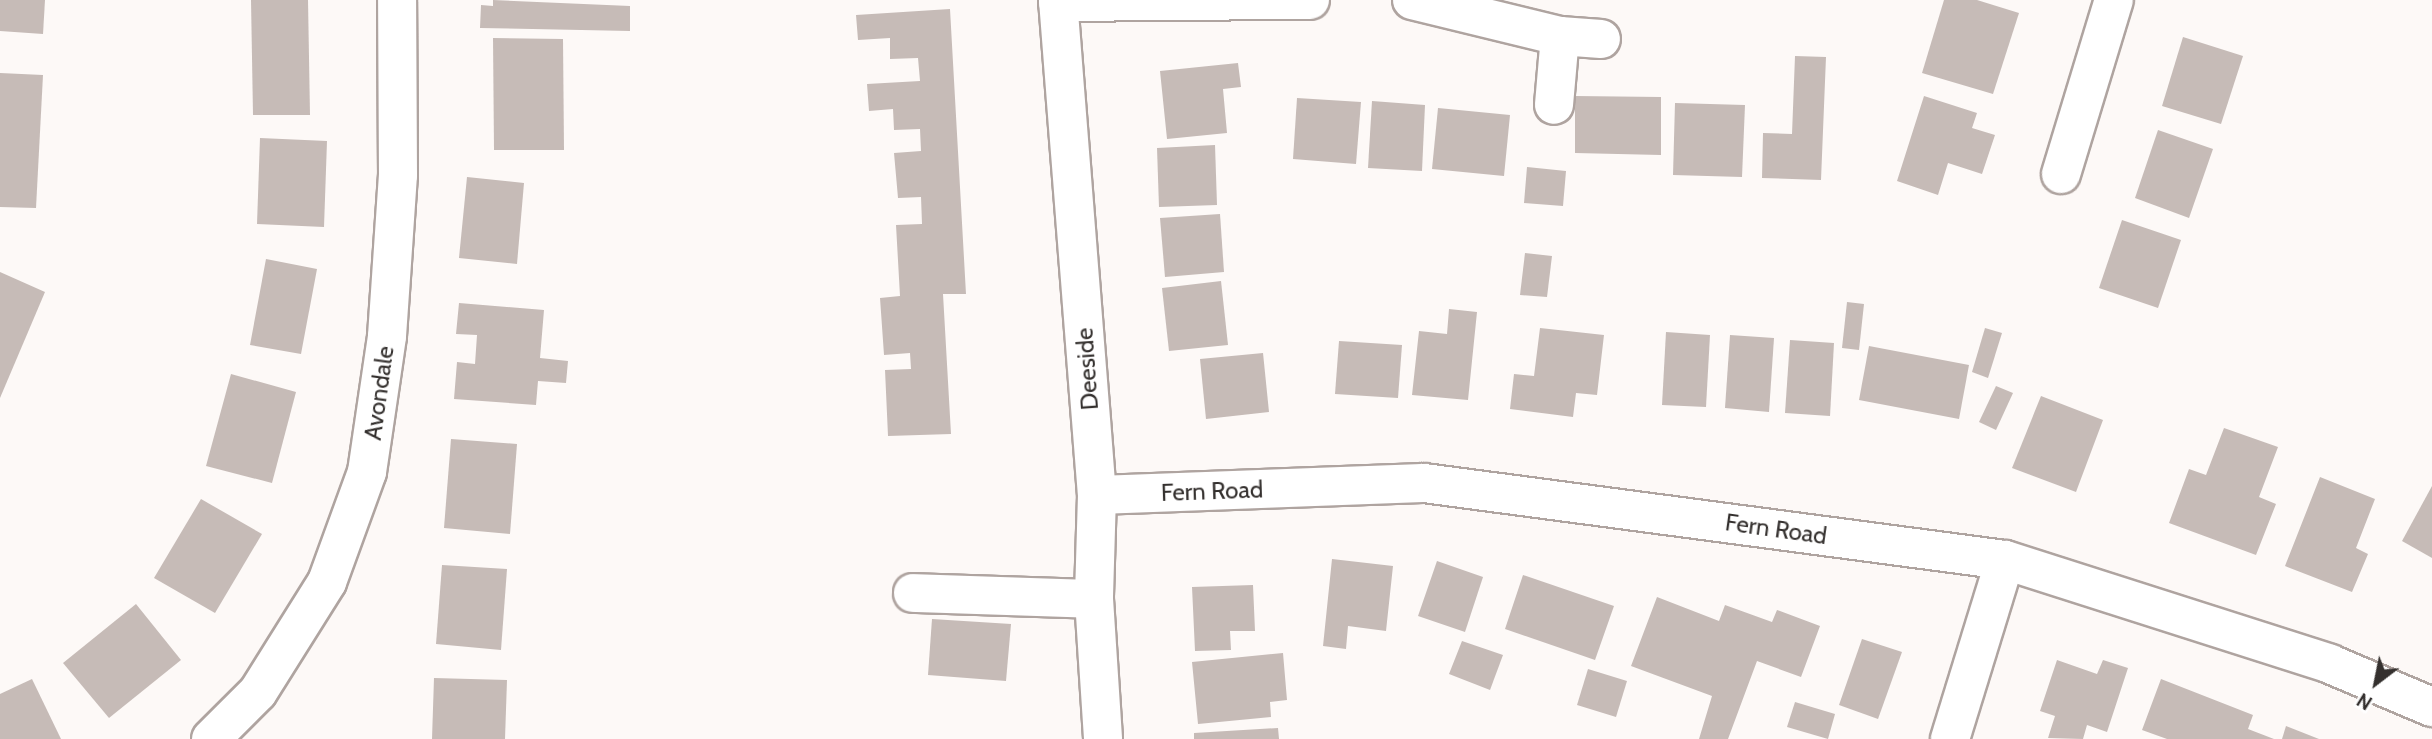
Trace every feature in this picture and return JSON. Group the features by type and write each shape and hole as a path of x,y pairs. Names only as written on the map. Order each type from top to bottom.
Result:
{"street":[{"name":"Avondale","path":"211,739 258,692 327,582 367,472 387,336 398,175 397,0"},
{"path":"1058,1 1310,0"},
{"path":"1412,0 1560,36 1601,39"},
{"path":"2061,174 2114,0"},
{"name":"Deeside","path":"1058,1 1097,495 1094,599 1103,739"},
{"path":"1554,105 1560,36"},
{"name":"Fern Road","path":"1097,495 1424,483 2005,560 2330,664 2432,707"},
{"path":"1950,739 2005,560"},
{"path":"913,593 1094,599"}],"building":[{"path":"0,0 45,0 43,34 0,31"},
{"path":"251,0 308,0 310,115 253,115"},
{"path":"493,0 630,6 630,31 480,28 481,5 493,6"},
{"path":"1944,0 1977,0 2019,13 1993,94 1922,73"},
{"path":"950,9 966,294 943,294 951,434 888,436 885,370 911,369 910,353 884,355 880,298 900,296 896,225 922,224 921,197 898,198 894,153 921,151 920,129 894,130 893,109 869,111 867,84 920,81 918,58 890,59 890,38 858,40 856,15"},
{"path":"2183,37 2243,56 2221,124 2162,106"},
{"path":"493,38 563,39 564,150 494,150"},
{"path":"1795,56 1826,57 1821,180 1762,178 1763,133 1792,134"},
{"path":"1238,63 1241,87 1223,89 1227,133 1167,139 1160,71"},
{"path":"0,73 43,75 36,208 0,207"},
{"path":"1575,96 1661,97 1661,155 1575,153"},
{"path":"1924,96 1977,113 1972,128 1995,135 1982,174 1948,163 1938,195 1897,181"},
{"path":"1297,98 1361,102 1356,164 1293,159"},
{"path":"1372,101 1425,105 1422,171 1368,168"},
{"path":"1675,103 1745,105 1742,177 1673,175"},
{"path":"1438,108 1510,115 1504,176 1432,169"},
{"path":"2158,130 2213,149 2189,218 2135,198"},
{"path":"260,138 327,141 324,227 257,224"},
{"path":"1215,145 1217,205 1159,207 1157,148"},
{"path":"1527,167 1566,171 1563,206 1524,203"},
{"path":"467,177 524,183 517,264 459,258"},
{"path":"1220,214 1224,272 1165,277 1160,218"},
{"path":"2122,220 2181,240 2158,308 2099,288"},
{"path":"1525,253 1552,256 1547,297 1520,295"},
{"path":"266,259 317,269 301,354 250,345"},
{"path":"0,272 45,292 0,398"},
{"path":"1221,281 1228,345 1169,351 1162,288"},
{"path":"1847,302 1864,304 1859,350 1842,348"},
{"path":"459,303 544,310 540,358 568,361 566,383 538,381 536,405 454,399 457,362 475,364 477,335 456,334"},
{"path":"1449,309 1477,312 1468,400 1412,395 1419,331 1447,334"},
{"path":"1540,328 1604,335 1597,395 1576,393 1573,417 1510,409 1514,374 1534,376"},
{"path":"1985,328 2002,333 1988,378 1972,372"},
{"path":"1666,332 1710,335 1706,407 1662,405"},
{"path":"1730,335 1774,338 1769,412 1725,408"},
{"path":"1790,340 1834,343 1830,416 1785,413"},
{"path":"1339,341 1402,345 1398,398 1335,394"},
{"path":"1869,346 1969,365 1959,419 1859,400"},
{"path":"1263,353 1269,412 1206,419 1200,359"},
{"path":"231,374 296,392 272,483 206,466"},
{"path":"1996,386 2013,393 1996,430 1979,422"},
{"path":"2041,396 2103,420 2076,492 2012,468"},
{"path":"2224,428 2278,447 2259,497 2276,504 2256,555 2169,523 2189,469 2206,475"},
{"path":"451,439 517,444 510,534 444,528"},
{"path":"2320,477 2375,499 2356,548 2368,554 2352,592 2285,566"},
{"path":"2432,486 2432,558 2402,541"},
{"path":"201,499 262,534 215,613 154,578"},
{"path":"1332,559 1393,566 1386,631 1348,626 1346,649 1323,646"},
{"path":"1437,561 1483,577 1465,632 1418,616"},
{"path":"442,565 507,569 501,650 436,644"},
{"path":"1523,575 1614,606 1595,660 1505,629"},
{"path":"1253,585 1255,631 1230,631 1231,650 1195,651 1192,587"},
{"path":"1657,597 1719,621 1725,605 1772,622 1777,610 1820,626 1801,677 1757,661 1728,739 1699,739 1712,696 1631,666"},
{"path":"136,604 181,660 109,718 63,663"},
{"path":"932,619 1011,624 1006,681 928,675"},
{"path":"1862,639 1902,652 1878,719 1839,705"},
{"path":"1462,641 1503,655 1490,690 1449,674"},
{"path":"1283,653 1287,700 1270,702 1271,717 1198,724 1192,662"},
{"path":"2057,660 2097,674 2103,660 2128,668 2107,732 2087,725 2083,739 2048,738 2055,716 2040,711"},
{"path":"1588,669 1627,681 1616,717 1577,705"},
{"path":"434,678 507,680 505,739 432,739"},
{"path":"32,679 61,739 0,739 0,694"},
{"path":"2161,679 2253,715 2248,729 2274,739 2167,739 2142,730"},
{"path":"1795,702 1835,714 1828,739 1787,727"},
{"path":"2286,726 2319,739 2282,739"},
{"path":"1278,728 1279,739 1194,739 1194,733"}]}
